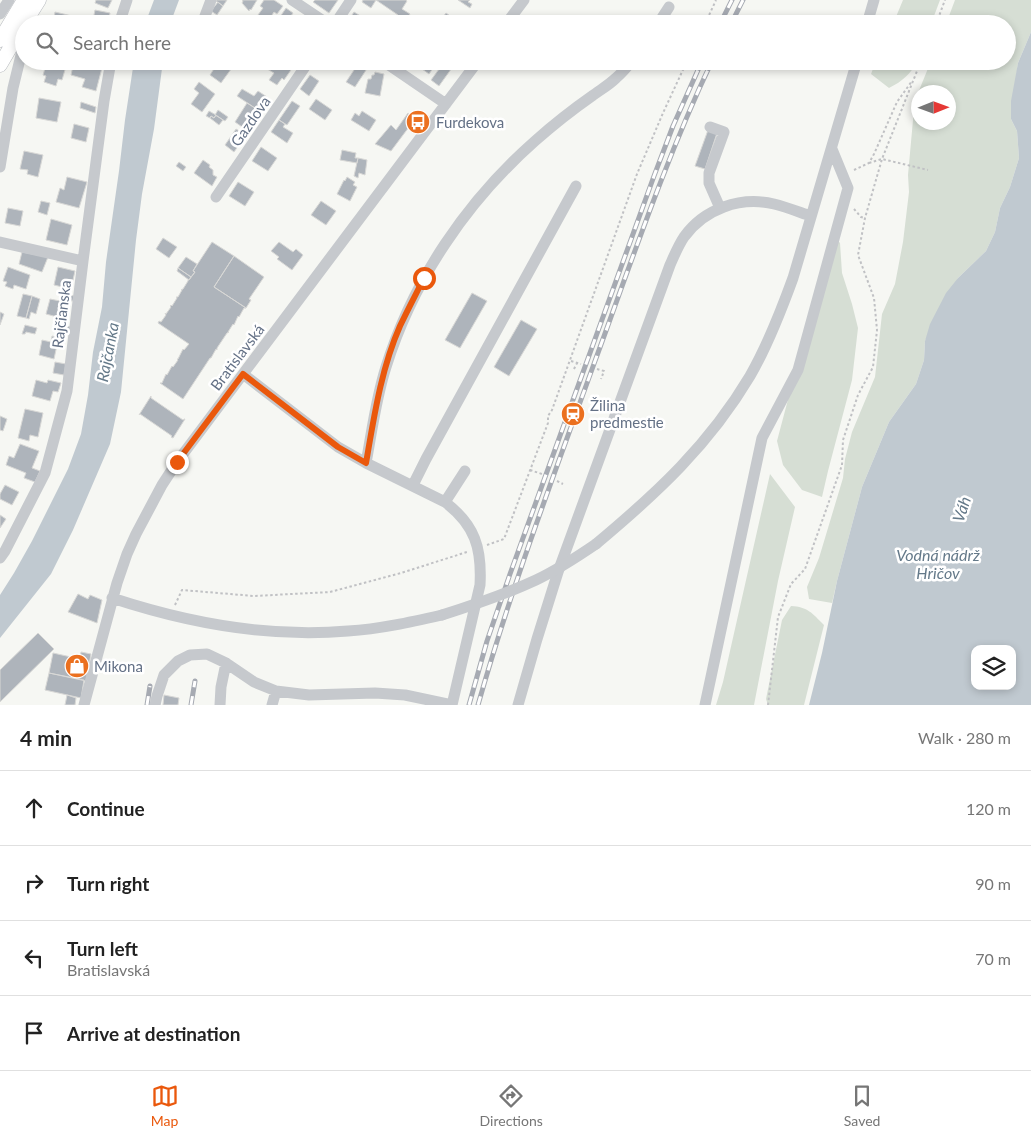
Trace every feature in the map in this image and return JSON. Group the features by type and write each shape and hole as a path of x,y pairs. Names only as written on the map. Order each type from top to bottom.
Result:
{"main road":[{"path":"0,40 24,0"},
{"path":"30,15 39,0"},
{"path":"0,65 15,39"}],"street":[{"path":"0,14 9,0"},
{"path":"122,15 127,0"},
{"path":"205,15 211,0"},
{"path":"292,0 314,15"},
{"path":"341,15 351,0"},
{"path":"513,15 524,0"},
{"path":"870,15 874,0"},
{"path":"664,15 670,7"},
{"path":"0,167 17,70"},
{"name":"Rajčianska","path":"0,558 45,473 67,391 109,70"},
{"name":"Gazdova","path":"216,197 304,70"},
{"path":"396,70 446,104"},
{"name":"Bratislavská","path":"84,705 112,598 127,554 162,485 177,462 471,70"},
{"path":"366,463 376,405 400,327 424,278 455,229 501,173 544,134 574,109 617,78 624,70"},
{"path":"112,598 191,620 230,627 316,633 380,628 442,616 482,602 537,579 569,562 596,544 637,510 685,463 732,405 751,375 780,313 793,278 854,70"},
{"path":"710,127 724,132 709,173 709,183 720,208"},
{"path":"705,705 762,438 798,370 848,188 832,148"},
{"path":"413,485 576,186"},
{"path":"518,705 558,572 670,265 684,238 704,217 720,208 736,203 756,202 774,204 811,216"},
{"path":"0,242 83,261"},
{"path":"155,705 164,675 178,661 190,655 208,654 226,663 254,682 276,691 309,695 405,695 452,705 480,585 481,568 478,548 472,532 463,518 444,502 338,447 243,374"},
{"path":"444,502 465,471"},
{"path":"220,705 221,687 226,663"},
{"path":"272,705 276,691"}],"path":[{"path":"709,15 716,0"},
{"path":"939,15 945,0"},
{"path":"486,546 504,539 548,423 548,416 552,410 637,174 683,70"},
{"path":"768,705 778,617 791,584 805,569 842,465 843,440 858,395 873,367 877,330 874,298 858,254 865,218 882,159 918,70"},
{"path":"868,163 874,154 897,102 915,77"},
{"path":"848,188 851,171 882,159 928,170"},
{"path":"570,360 581,364"},
{"path":"574,369 577,363"},
{"path":"597,369 604,371 600,379"},
{"path":"530,470 542,474"},
{"path":"557,482 563,484"},
{"path":"174,607 182,590 254,596 330,592 401,573 472,550"},
{"path":"76,655 80,656"}],"shaded area":[{"path":"903,0 940,0 934,15 897,15"},
{"path":"955,0 1031,0 1031,32 1018,63 1011,119 1017,131 1019,158 1010,187 1000,208 995,232 986,251 958,278 925,341 924,360 916,384 889,422 862,487 832,603 809,599 807,587 819,558 843,478 845,459 852,432 875,377 882,314 895,284 903,242 909,192 908,175 912,130 956,130 956,85 921,85 927,70 1016,70 1016,15 949,15"},
{"path":"873,70 912,70 906,77 889,88 871,74"},
{"path":"832,234 840,243 842,273 858,328 852,380 822,497 802,490 783,465 777,441"},
{"path":"770,474 795,507 778,581 754,705 716,705 723,682"},
{"path":"791,606 809,611 824,625 804,705 768,705 766,699 782,620"}],"water":[{"path":"154,0 179,0 173,15 148,15"},
{"name":"Vodná nádrž Hričov","path":"1031,32 1031,705 809,705 837,581 862,487 889,422 916,384 924,360 925,341 930,324 946,293 958,278 986,251 995,232 1000,208 1010,187 1019,158 1017,131 1011,119 1011,101 1018,63"},
{"name":"Rajčanka","path":"133,70 162,70 136,240 121,392 110,444 73,530 51,574 0,638 0,595 32,541 68,469 81,434 93,352 102,307 106,262"}],"building":[{"path":"96,0 112,0 108,8 95,3"},
{"path":"217,0 227,0 223,6"},
{"path":"242,0 257,0 249,11 242,3"},
{"path":"264,0 274,0 283,6 277,14 274,12 272,15 258,15 263,8 260,6"},
{"path":"315,0 338,0 329,13 313,2"},
{"path":"363,0 376,0 371,8 362,2"},
{"path":"376,0 406,0 402,9 410,14 398,15"},
{"path":"458,0 470,0 468,2 472,4 470,8"},
{"path":"218,2 223,6 217,15 211,11"},
{"path":"286,8 293,13 292,15 281,15"},
{"path":"95,10 110,13 110,15 94,15"},
{"path":"55,12 68,15 54,15"},
{"path":"44,70 65,70 62,80 58,79 56,86 44,82 46,76 43,75"},
{"path":"72,70 101,70 96,91 82,87 85,79 71,75"},
{"path":"213,70 230,70 221,83 210,75"},
{"path":"269,70 291,70 284,80 282,78 277,85 269,80 274,73"},
{"path":"354,70 366,70 355,87 346,82"},
{"path":"423,70 432,70 429,74"},
{"path":"438,70 450,70 439,86 431,80"},
{"path":"375,72 384,74 380,96 365,93 368,79 371,79"},
{"path":"310,75 319,81 309,96 300,89"},
{"path":"199,82 215,94 202,112 191,104 199,93 194,89"},
{"path":"242,89 254,96 258,91 270,99 261,112 237,96"},
{"path":"39,98 61,102 57,122 36,118"},
{"path":"316,99 332,110 325,120 309,109"},
{"path":"292,101 300,106 287,125 279,120"},
{"path":"81,102 96,107 95,113 80,108"},
{"path":"247,103 261,112 248,131 235,122"},
{"path":"218,110 228,117 225,121 215,115"},
{"path":"209,111 216,115 214,118 206,116"},
{"path":"362,111 376,120 369,131 351,120 355,113 359,116"},
{"path":"408,113 415,119 391,151 375,144 391,125 396,130"},
{"path":"216,115 223,120 219,125 210,118 211,116 214,118"},
{"path":"279,120 285,124 283,127 293,133 287,143 271,132"},
{"path":"74,124 89,128 86,142 71,138"},
{"path":"236,129 246,135 234,152 225,145"},
{"path":"708,130 717,133 705,169 695,166"},
{"path":"261,147 277,158 268,171 252,161"},
{"path":"342,150 356,153 357,163 340,160"},
{"path":"24,151 43,155 38,177 27,174 28,170 20,169"},
{"path":"358,158 367,160 365,175 359,173 358,178 354,176"},
{"path":"203,160 210,165 209,167 213,170 213,175 217,177 212,186 194,173"},
{"path":"179,162 186,167 183,171 176,166"},
{"path":"67,177 87,182 79,208 56,202 60,188 64,190"},
{"path":"347,177 355,182 353,185 357,187 350,201 337,194"},
{"path":"238,182 254,192 245,206 229,196"},
{"path":"41,201 50,203 47,215 38,212"},
{"path":"321,201 336,211 326,225 311,215"},
{"path":"8,208 23,211 20,226 5,223"},
{"path":"51,219 72,225 67,245 46,240"},
{"path":"163,238 177,247 169,258 156,249"},
{"path":"212,242 234,256 214,287 246,308 238,316 234,325 183,399 160,383 162,383 166,374 178,360 183,349 189,344 158,323 159,321 161,322 166,315 165,313 172,306 176,297 178,297 195,272 193,271"},
{"path":"279,242 293,252 296,249 303,255 292,270 277,259 279,257 271,251"},
{"path":"22,252 48,257 42,272 19,264"},
{"path":"234,256 264,277 249,299 251,300 246,308 214,287"},
{"path":"186,257 197,264 193,271 195,272 191,277 178,268"},
{"path":"8,267 30,275 26,289 14,285 13,289 5,286 7,282 3,281"},
{"path":"58,267 75,271 71,289 54,285"},
{"path":"178,268 191,277 189,280 177,271"},
{"path":"61,293 74,296 73,301 60,299"},
{"path":"472,293 487,301 460,348 445,340"},
{"path":"23,294 32,296 26,318 17,316"},
{"path":"32,296 40,299 36,314 31,312 29,319 26,318"},
{"path":"50,299 65,302 61,318 46,314"},
{"path":"0,312 4,314 0,325"},
{"path":"521,320 537,329 509,376 494,367"},
{"path":"25,325 37,328 35,334 26,332 22,334"},
{"path":"60,325 71,327 70,334 59,332"},
{"path":"52,336 60,338 54,359 39,355 42,340 51,342"},
{"path":"55,362 66,364 64,375 53,373"},
{"path":"36,380 47,383 48,380 61,383 58,392 53,391 50,401 32,396"},
{"path":"151,396 151,398 183,420 185,419 173,438 139,415"},
{"path":"25,409 43,413 38,437 30,435 29,441 18,438"},
{"path":"0,416 7,419 3,431 0,430"},
{"path":"20,444 39,451 32,468 40,471 35,482 24,478 26,473 6,465 9,456 14,458"},
{"path":"5,485 19,492 12,505 0,499 0,494"},
{"path":"0,515 6,519 0,528"},
{"path":"78,594 88,599 90,595 102,600 97,623 68,612"},
{"path":"38,633 54,649 0,702 0,670"},
{"path":"81,652 91,654 86,681 49,673 53,653 80,659"},
{"path":"49,673 84,680 81,698 45,690"},
{"path":"67,695 76,698 75,705 65,705"},
{"path":"164,695 179,698 178,705 163,705"}],"railway":[{"path":"724,15 732,0"},
{"path":"736,15 743,0"},
{"path":"469,705 487,641 510,574 654,176 673,126 698,70"},
{"path":"478,705 504,618 636,247 708,70"},
{"path":"191,705 195,681"},
{"path":"147,705 150,686"}],"place":[{"name":"Furdekova","path":"418,122"},
{"name":"Žilina predmestie","path":"573,414"},
{"name":"Mikona","path":"77,666"}],"route":[{"path":"177,462 243,374 338,447 366,463 376,405 386,368 400,327 424,278"}],"water label":[{"name":"Váh","path":"961,509"}]}
